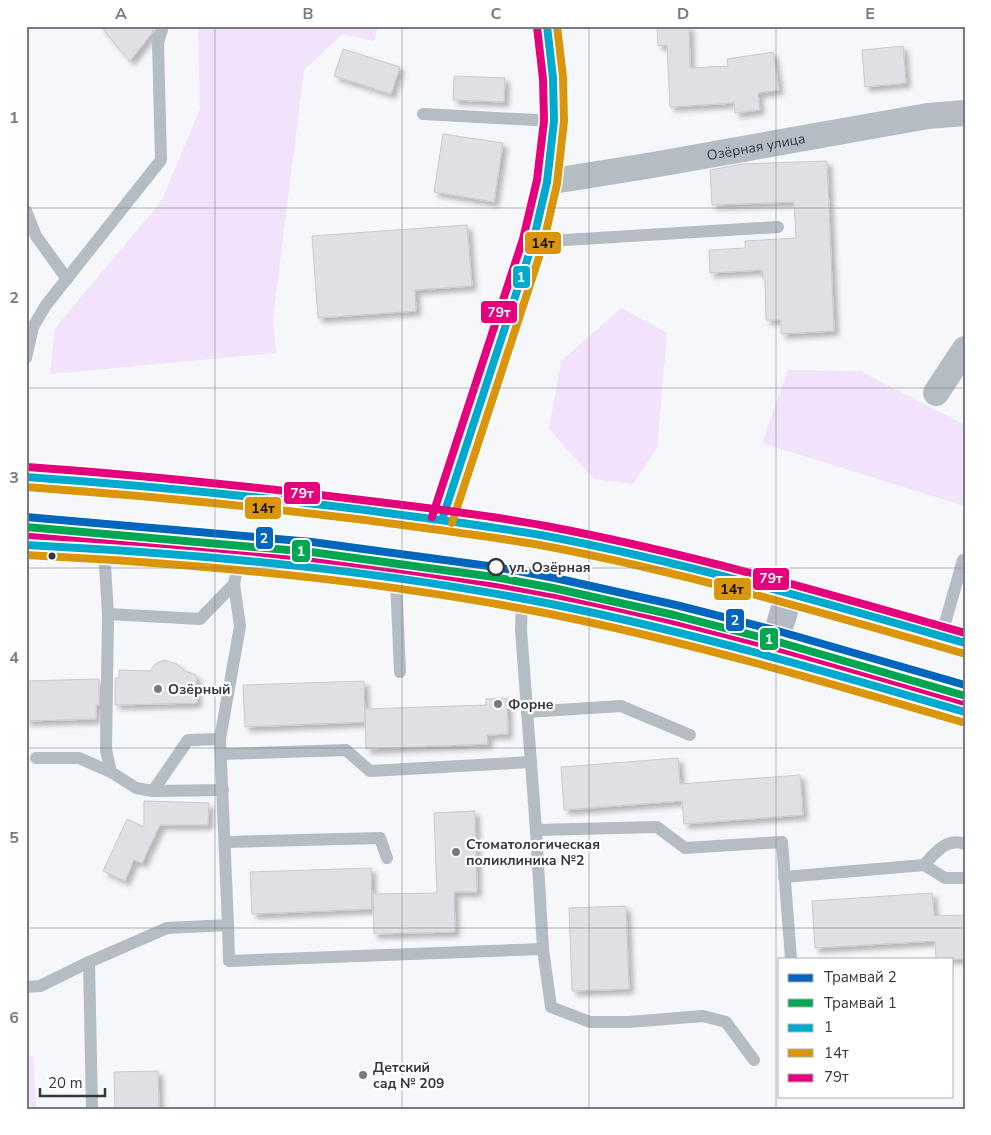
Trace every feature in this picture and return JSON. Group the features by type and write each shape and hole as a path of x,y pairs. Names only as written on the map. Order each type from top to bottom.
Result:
{"main road":[{"path":"26,477 300,502 442,520 573,542 686,567 953,640"},
{"path":"26,545 104,548 237,572 307,567 522,599 668,630 771,656 965,712"},
{"path":"771,656 789,594"}],"street":[{"path":"442,520 533,242 547,182 554,121 554,78 547,26"},
{"name":"Озёрная улица","path":"547,182 928,116 965,113"},
{"path":"936,393 965,349"}],"lane":[{"path":"26,358 33,327 46,305 160,160 158,43 163,26"},
{"path":"423,114 554,121"},
{"path":"26,211 36,236 67,279"},
{"path":"533,242 778,227"},
{"path":"104,548 108,614 106,750 111,772"},
{"path":"953,640 963,560"},
{"path":"108,614 200,618 237,572"},
{"path":"237,572 240,626 220,739 229,961 543,949"},
{"path":"396,579 400,672"},
{"path":"522,599 521,630 543,949 551,1007 590,1022 629,1022 703,1016 726,1022 754,1060"},
{"path":"527,712 621,706 690,735"},
{"path":"153,791 188,740 220,739"},
{"path":"221,754 346,750 370,771 531,762"},
{"path":"36,758 79,758 111,772 136,788 153,791 223,790"},
{"path":"536,830 657,827 685,848 782,842 791,958"},
{"path":"225,842 380,838 387,858"},
{"path":"924,865 942,846 958,842 965,844"},
{"path":"784,877 924,865 945,878 965,878"},
{"path":"26,987 40,986 167,928 228,925"},
{"path":"89,962 92,1109"}],"shaded area":[{"path":"198,26 378,26 374,41 342,34 304,70 273,319 276,353 50,374 55,328 161,202 200,109"},
{"path":"622,308 667,333 657,448 633,484 594,479 549,429 561,361"},
{"path":"788,370 860,371 965,425 965,507 762,443"},
{"path":"26,1056 33,1056 36,1109 26,1109"}],"building":[{"path":"100,26 154,26 152,33 130,61"},
{"path":"657,26 689,26 690,68 728,66 727,59 773,52 779,90 758,93 760,110 735,113 734,103 670,107 667,45 658,46"},
{"path":"903,46 906,83 865,87 862,50"},
{"path":"343,49 400,67 391,94 334,76"},
{"path":"454,76 505,78 504,102 453,100"},
{"path":"443,134 503,143 494,202 434,192"},
{"path":"827,161 834,331 781,334 781,320 766,320 765,279 763,279 762,270 710,273 709,250 745,248 745,241 796,238 794,202 712,205 710,170 743,164"},
{"path":"467,225 472,286 415,290 416,311 318,318 312,236"},
{"name":"Озёрный","path":"164,660 177,664 185,671 196,675 197,703 115,705 115,678 119,678 119,670 150,671 155,664"},
{"path":"99,679 99,705 96,705 96,719 26,721 26,681"},
{"path":"364,681 365,722 245,727 243,685"},
{"path":"507,698 508,734 487,735 488,744 366,749 365,709 486,705 486,699"},
{"path":"678,758 680,784 800,775 803,815 684,824 682,801 564,810 561,767"},
{"path":"144,801 209,803 208,825 160,825 142,863 134,860 125,881 103,871 127,819 144,827"},
{"path":"475,811 477,892 454,892 455,932 374,934 373,894 437,893 434,813"},
{"path":"371,868 372,909 252,914 250,872"},
{"path":"932,893 934,916 965,915 965,959 936,958 935,941 815,948 812,901"},
{"path":"626,906 629,989 572,991 569,908"},
{"path":"158,1071 159,1109 115,1109 114,1072"}],"tram line":[{"name":"2","path":"26,517 312,542 496,567 676,605 778,631 965,685"},
{"name":"1","path":"26,527 311,552 494,577 674,615 775,641 962,695"}],"transit line":[{"name":"1","path":"442,520 533,242 547,182 554,121 553,78 547,26"},
{"name":"14т","path":"452,523 543,245 557,184 564,121 563,77 557,26"},
{"name":"79т","path":"432,517 523,239 537,180 544,121 543,79 537,27"},
{"name":"79т","path":"27,467 284,491 436,509 524,522 652,548 704,561 965,633"},
{"name":"1","path":"26,477 154,487 281,500 541,535 701,570 965,643"},
{"name":"14т","path":"26,487 280,510 540,545 700,580 962,653"},
{"name":"79т","path":"27,535 224,549 355,563 486,582 603,605 707,629 965,702"},
{"name":"1","path":"26,545 158,553 290,565 486,592 603,615 707,640 965,712"},
{"name":"14т","path":"26,555 158,563 289,575 485,602 602,625 706,650 962,722"}],"place":[{"name":"ул. Озёрная","path":"496,567"},
{"name":"Озёрный","path":"158,689"},
{"name":"Форне","path":"498,704"},
{"name":"Стоматологическая поликлиника №2","path":"456,852"},
{"name":"Детский сад № 209","path":"363,1075"}]}
